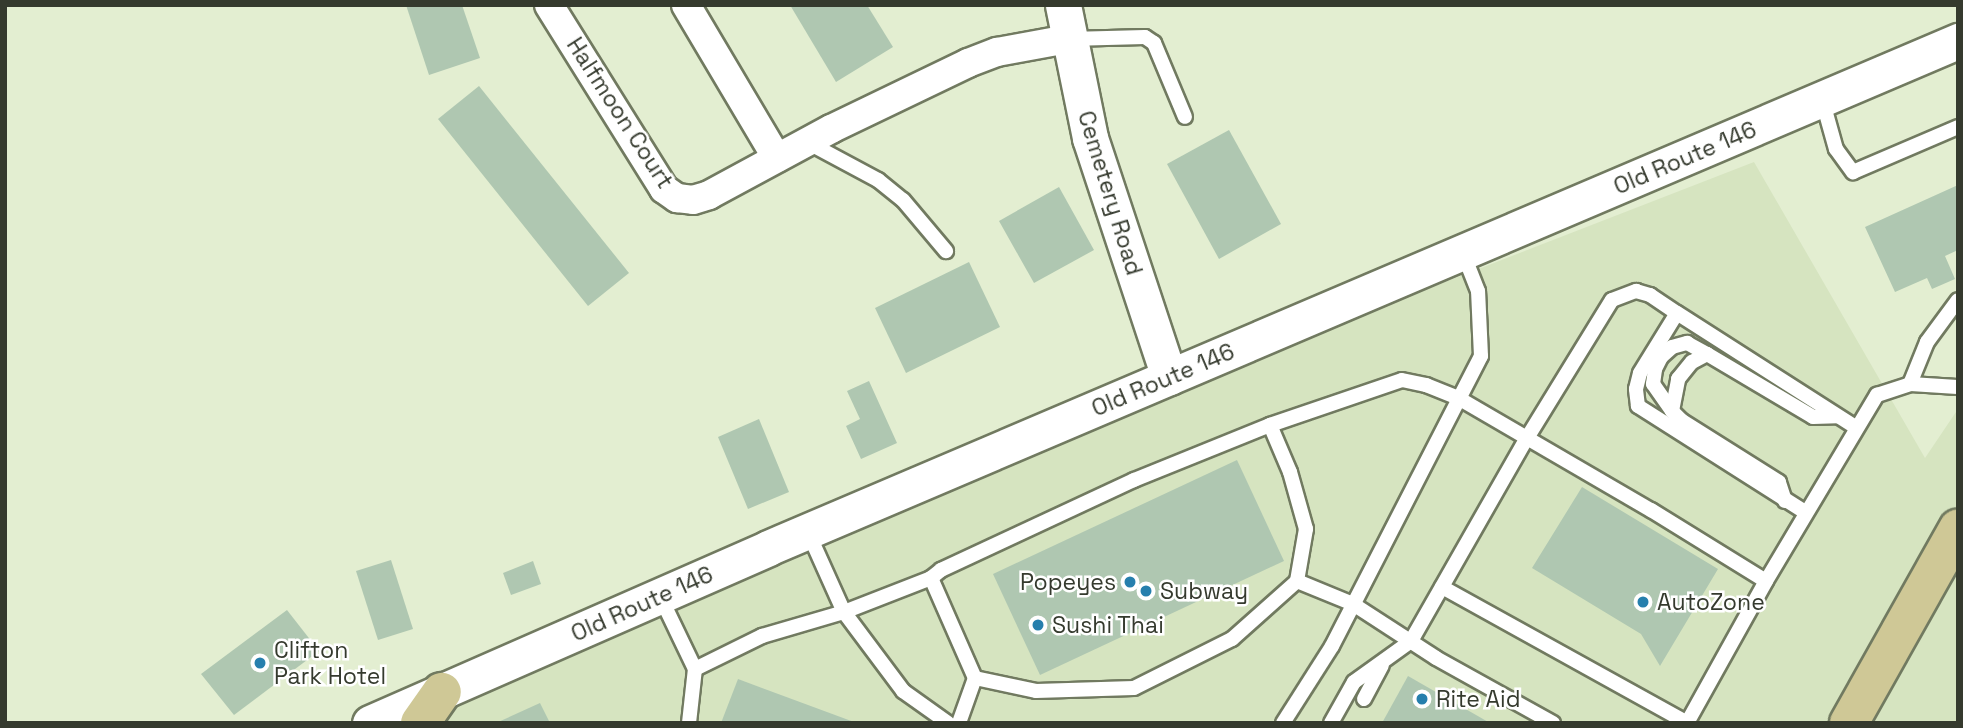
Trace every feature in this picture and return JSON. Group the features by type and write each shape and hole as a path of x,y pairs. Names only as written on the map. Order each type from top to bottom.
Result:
{"main road":[{"path":"1849,723 1958,529"},
{"path":"420,723 442,692"}],"street":[{"name":"Halfmoon Court","path":"549,5 664,189 677,198 693,200 968,63 1066,22"},
{"path":"686,5 778,158"},
{"name":"Cemetery Road","path":"1066,22 1090,138 1169,377"},
{"name":"Old Route 146","path":"370,723 808,532 1958,41"}],"lane":[{"path":"1066,22 1145,37 1154,43 1185,117"},
{"path":"1822,99 1836,149 1853,172 1958,127"},
{"path":"807,142 878,180 903,200 946,251"},
{"path":"1283,723 1332,646 1481,356 1478,291 1462,253"},
{"path":"1331,723 1354,682 1411,641 1527,438 1612,300 1636,291 1650,295 1855,427"},
{"path":"1910,384 1927,342 1958,300"},
{"path":"1677,313 1640,373 1636,389 1638,406 1805,512"},
{"path":"1785,501 1779,482 1682,421 1672,411 1654,384 1655,369 1661,357 1672,347 1687,343 1813,417 1837,416"},
{"path":"1672,411 1678,379 1692,362 1707,354"},
{"path":"695,668 762,636 844,612 931,578 1134,480 1270,425 1402,380 1426,385 1460,399 1766,581"},
{"path":"1442,587 1687,723 1805,512 1877,395 1910,384 1958,387"},
{"path":"975,678 1036,691 1134,688 1232,639 1297,581 1306,529 1290,472 1270,425"},
{"path":"808,532 844,612 903,691 948,723"},
{"path":"931,578 975,678 959,723"},
{"path":"1297,581 1353,604 1411,641 1553,723"},
{"path":"660,596 695,668 689,723"},
{"path":"1364,699 1384,660"}],"shaded area":[{"path":"1754,162 1925,458 1958,409 1958,723 400,723 1172,388"}],"building":[{"path":"406,5 462,5 480,58 429,75"},
{"path":"790,5 867,5 893,47 836,82"},
{"path":"479,86 629,273 588,306 438,119"},
{"path":"1229,130 1281,224 1219,259 1167,164"},
{"path":"1958,185 1958,250 1945,256 1955,279 1932,289 1927,278 1895,292 1865,227"},
{"path":"1059,187 1094,250 1034,283 999,221"},
{"path":"969,262 1000,327 906,373 875,308"},
{"path":"869,381 897,443 861,459 846,426 860,419 847,391"},
{"path":"759,419 789,492 748,509 718,437"},
{"path":"1237,460 1284,561 1040,675 993,574"},
{"name":"AutoZone","path":"1582,487 1718,569 1660,666 1641,634 1532,568"},
{"path":"391,560 413,629 378,640 356,571"},
{"path":"533,561 541,584 511,595 503,573"},
{"name":"Clifton Park Hotel","path":"287,610 319,651 234,715 201,674"},
{"name":"Rite Aid","path":"1408,676 1490,723 1382,723"},
{"path":"738,679 854,722 854,723 721,723"},
{"path":"540,703 550,723 496,723"}],"place":[{"name":"Popeyes","path":"1130,582"},
{"name":"Subway","path":"1146,591"},
{"name":"AutoZone","path":"1643,602"},
{"name":"Sushi Thai","path":"1038,625"},
{"name":"Clifton Park Hotel","path":"260,663"},
{"name":"Rite Aid","path":"1422,699"}]}
